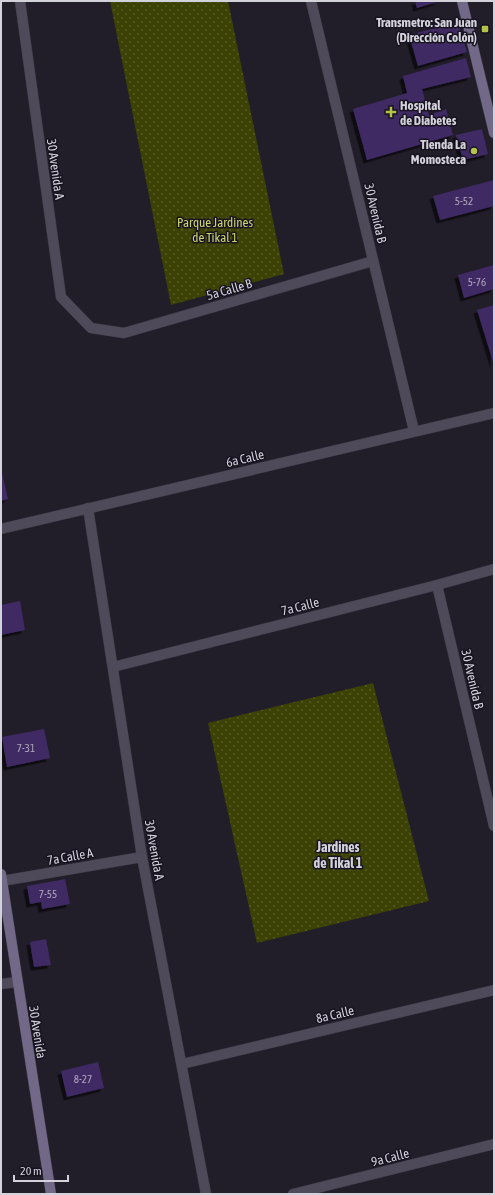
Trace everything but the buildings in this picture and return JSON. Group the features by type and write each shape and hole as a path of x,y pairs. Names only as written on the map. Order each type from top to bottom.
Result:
{"street":[{"name":"30 Avenida A","path":"20,1 61,297 91,328"},
{"name":"30 Avenida B","path":"311,1 414,431"},
{"path":"462,1 494,133"},
{"name":"5a Calle B","path":"91,328 124,333 374,261"},
{"name":"6a Calle","path":"1,529 494,413"},
{"name":"30 Avenida A","path":"88,508 142,857 206,1194"},
{"name":"7a Calle","path":"112,667 437,585 494,569"},
{"name":"30 Avenida B","path":"437,585 494,826"},
{"name":"7a Calle A","path":"2,878 142,857"},
{"name":"30 Avenida","path":"2,878 51,1194"},
{"path":"1,984 17,982"},
{"name":"8a Calle","path":"182,1064 494,990"},
{"name":"9a Calle","path":"292,1194 494,1144"}],"green space":[{"name":"Parque Jardines de Tikal 1","path":"110,1 228,1 284,274 171,305"},
{"path":"373,683 429,901 257,943 208,723"}],"place":[{"name":"Transmetro: San Juan (Dirección Colón)","path":"485,29"},
{"name":"Hospital de Diabetes","path":"391,112"},
{"name":"Tienda La Momosteca","path":"474,151"}],"district":[{"name":"Jardines de Tikal 1","path":"338,856"}]}
